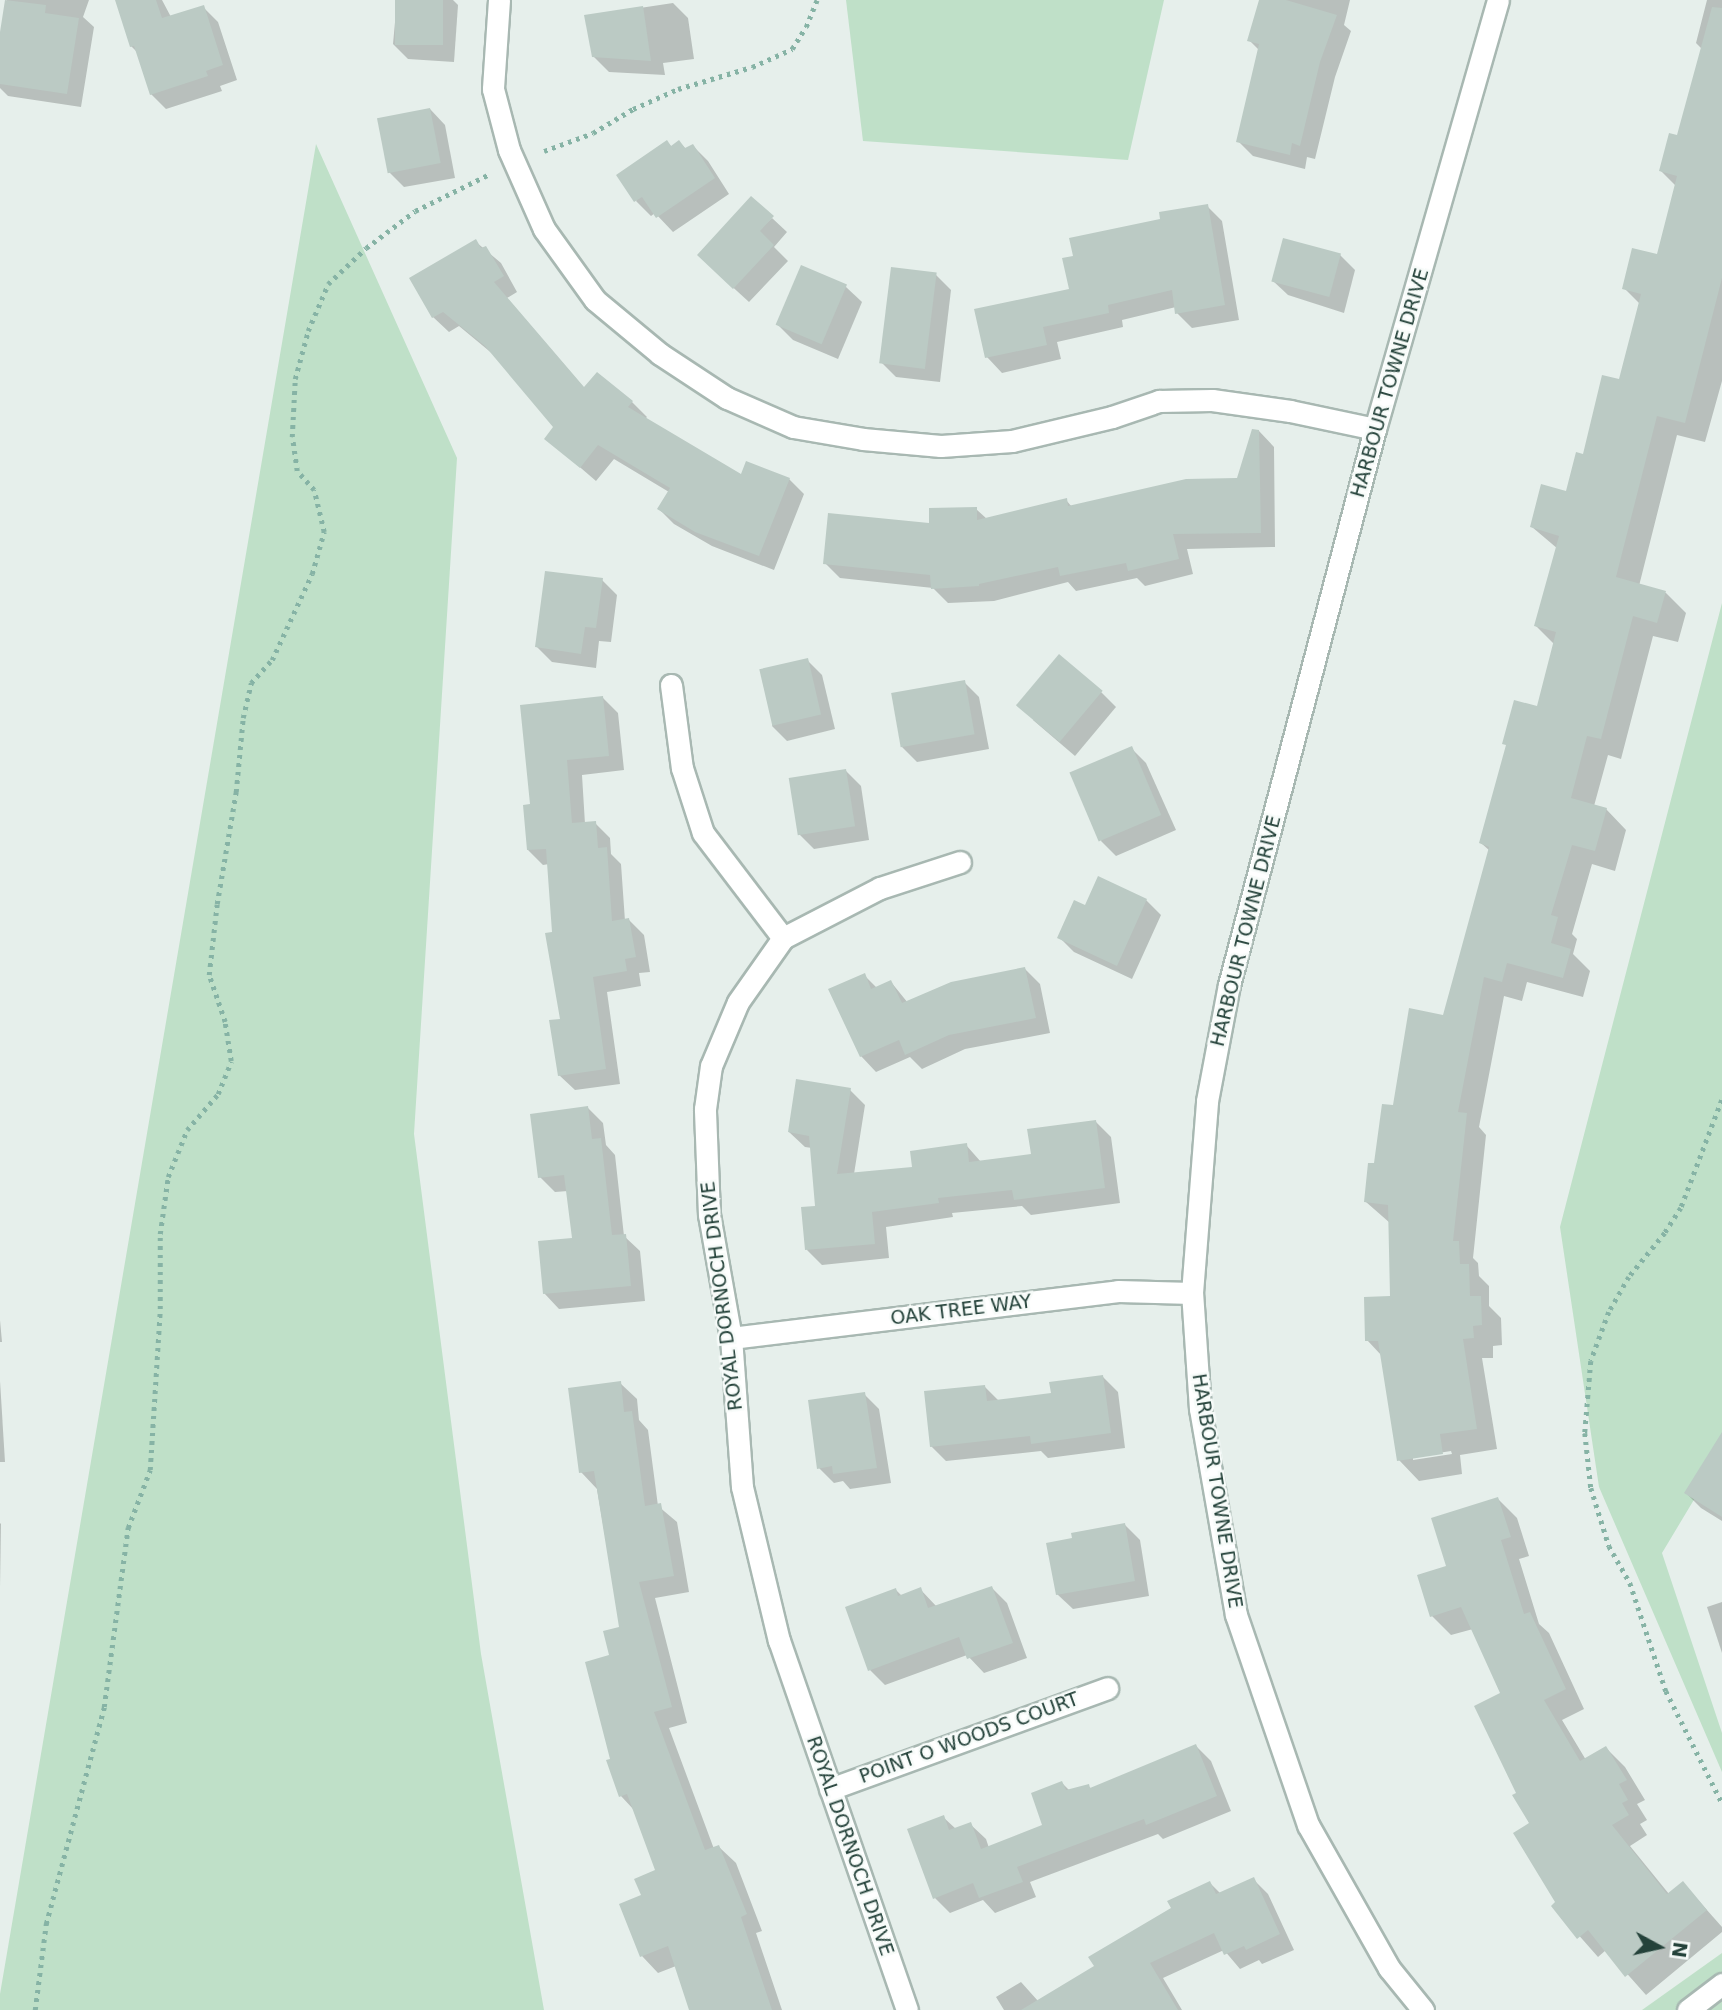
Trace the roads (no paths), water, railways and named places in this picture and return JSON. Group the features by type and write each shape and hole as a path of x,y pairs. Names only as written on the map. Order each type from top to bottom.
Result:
{"street":[{"path":"499,0 493,89 514,162 544,229 595,300 660,354 727,398 793,427 863,439 941,446 1012,441 1112,416 1159,401 1212,400 1290,411 1376,429"},
{"name":"HARBOUR TOWNE DRIVE","path":"1423,2010 1389,1968 1308,1825 1236,1615 1200,1409 1192,1293 1207,1101 1229,985 1376,429 1498,0"},
{"path":"671,685 682,768 703,833 783,938"},
{"name":"ROYAL DORNOCH DRIVE","path":"907,2010 779,1641 742,1487 731,1338 709,1215 705,1109 711,1066 738,1002 783,938 880,888 960,862"},
{"name":"OAK TREE WAY","path":"731,1338 1118,1291 1192,1293"},
{"name":"POINT O WOODS COURT","path":"830,1789 1107,1688"},
{"path":"1688,2010 1722,1984"}]}
